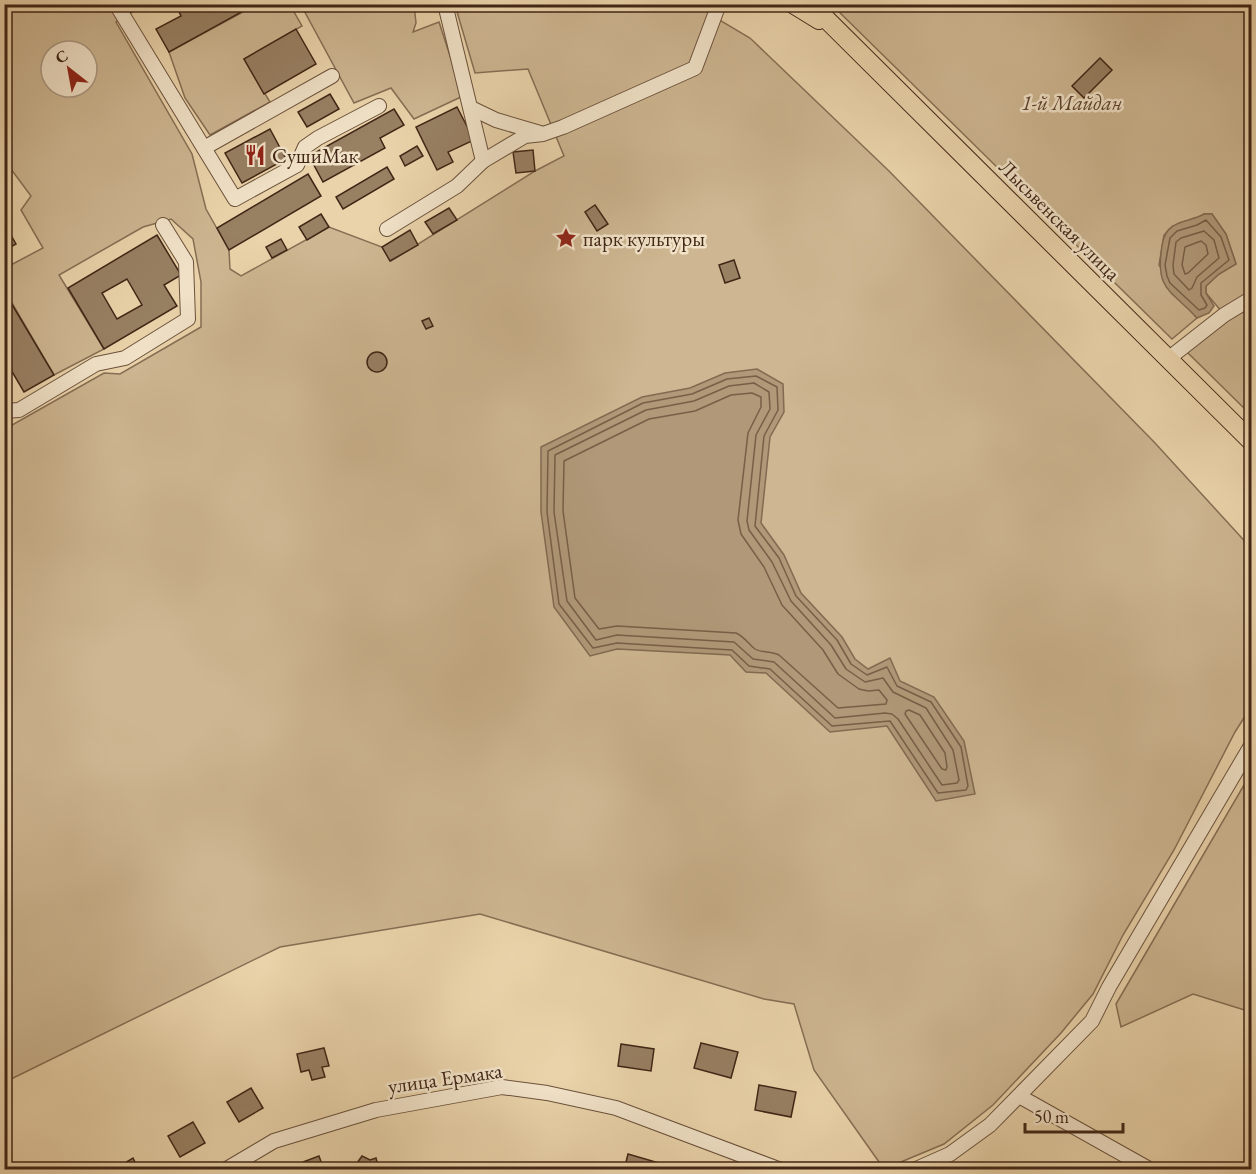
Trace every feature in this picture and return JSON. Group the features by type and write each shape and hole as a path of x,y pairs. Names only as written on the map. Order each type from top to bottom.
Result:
{"main road":[{"name":"Лысьвенская улица","path":"793,4 836,30"},
{"name":"Лысьвенская улица","path":"811,4 1251,442"}],"street":[{"path":"116,4 235,199 297,165 305,147 318,138 379,106"},
{"path":"445,4 483,161"},
{"path":"387,229 457,186 483,161 525,136 543,134 574,123 695,68 719,4"},
{"path":"204,148 332,76"},
{"path":"471,108 496,120 543,134"},
{"path":"4,411 20,410 96,364 125,358 188,319 186,262 163,225"},
{"path":"1168,359 1224,315 1251,298"},
{"path":"914,1170 950,1154 990,1125 1092,1022 1109,987 1251,744"},
{"name":"улица Ермака","path":"225,1170 274,1141 376,1110 502,1087 616,1108 780,1169"},
{"path":"1019,1096 1151,1170"}],"green space":[{"path":"4,5 144,5 116,22 192,154 206,209 229,250 230,269 241,276 329,227 382,247 391,261 535,171 564,156 528,69 475,73 455,5 703,5 721,21 750,38 889,171 1155,443 1251,548 1251,707 1235,732 1174,850 1123,935 1093,994 1061,1033 993,1105 944,1144 884,1169 814,1070 794,1004 764,999 480,914 280,947 5,1082 5,429 104,373 120,374 201,327 201,282 193,239 171,219 143,227 59,275 104,349 54,375 5,291 5,268 43,248 21,210 31,196 5,161"},
{"path":"256,5 290,5 302,26 244,59 270,102 210,135 185,98 169,52"},
{"path":"301,5 337,5 342,11 350,5 414,5 416,23 413,32 439,22 463,96 414,119 391,88 354,103"},
{"name":"1-й Майдан","path":"832,5 1251,5 1251,415 1186,351 1227,318 1206,293 1206,286 1219,274 1236,264 1226,234 1212,214 1204,214 1196,220 1173,226 1164,235 1159,265 1197,318 1172,339"},
{"path":"1251,773 1251,1012 1193,994 1121,1027 1116,1004"}],"water":[{"path":"1204,214 1212,214 1226,234 1236,264 1219,274 1206,286 1206,293 1214,306 1209,313 1197,318 1167,288 1163,280 1160,261 1163,240 1168,230 1177,224"},
{"path":"757,369 783,384 784,412 770,437 761,523 784,555 801,593 842,637 855,659 868,669 890,658 900,681 934,697 964,741 975,794 936,801 887,726 830,732 766,673 746,672 730,655 617,649 590,656 554,607 541,512 541,447 642,397 690,388 725,373"}],"building":[{"path":"175,4 256,4 169,52 156,29 181,16"},
{"path":"296,29 316,64 264,94 244,59"},
{"path":"1100,58 1112,70 1084,98 1072,86"},
{"path":"330,94 339,109 307,127 298,112"},
{"path":"457,107 474,140 448,152 453,162 437,170 416,127"},
{"path":"394,109 404,125 380,138 385,148 323,182 309,156"},
{"path":"270,129 286,159 242,183 225,153"},
{"path":"417,146 423,156 405,166 400,156"},
{"path":"533,150 535,171 516,173 513,152"},
{"path":"387,167 394,179 343,209 336,197"},
{"path":"308,174 321,196 229,250 217,228"},
{"path":"595,205 608,224 597,231 585,212"},
{"path":"449,208 457,220 433,234 425,222"},
{"path":"321,214 329,227 307,240 299,227"},
{"path":"4,223 16,244 4,251"},
{"path":"410,230 418,245 390,261 382,247"},
{"path":"157,235 181,275 164,285 177,306 104,349 68,288","holes":["127,279 142,305 117,319 102,293"]},
{"path":"281,239 287,250 272,258 266,247"},
{"path":"734,260 740,278 725,283 719,265"},
{"path":"4,291 54,375 24,392 4,358"},
{"path":"429,318 433,326 426,329 422,321"},
{"path":"373,352 381,352 387,358 387,366 381,372 373,372 367,366 367,358"},
{"path":"701,1043 738,1052 731,1078 694,1068"},
{"path":"621,1044 654,1049 651,1071 618,1066"},
{"path":"324,1048 329,1066 322,1067 325,1077 312,1080 309,1070 301,1072 297,1054"},
{"path":"759,1085 796,1092 791,1117 755,1110"},
{"path":"251,1088 263,1108 239,1122 227,1102"},
{"path":"193,1122 205,1143 180,1157 168,1136"},
{"path":"628,1154 659,1163 657,1170 624,1170"},
{"path":"319,1156 324,1170 305,1170 303,1162"},
{"path":"362,1156 370,1160 376,1158 379,1170 342,1170 341,1166 357,1163"},
{"path":"133,1158 139,1170 113,1170"}],"place":[{"name":"СушиМак","path":"255,155"},
{"name":"парк культуры","path":"566,238"}]}
